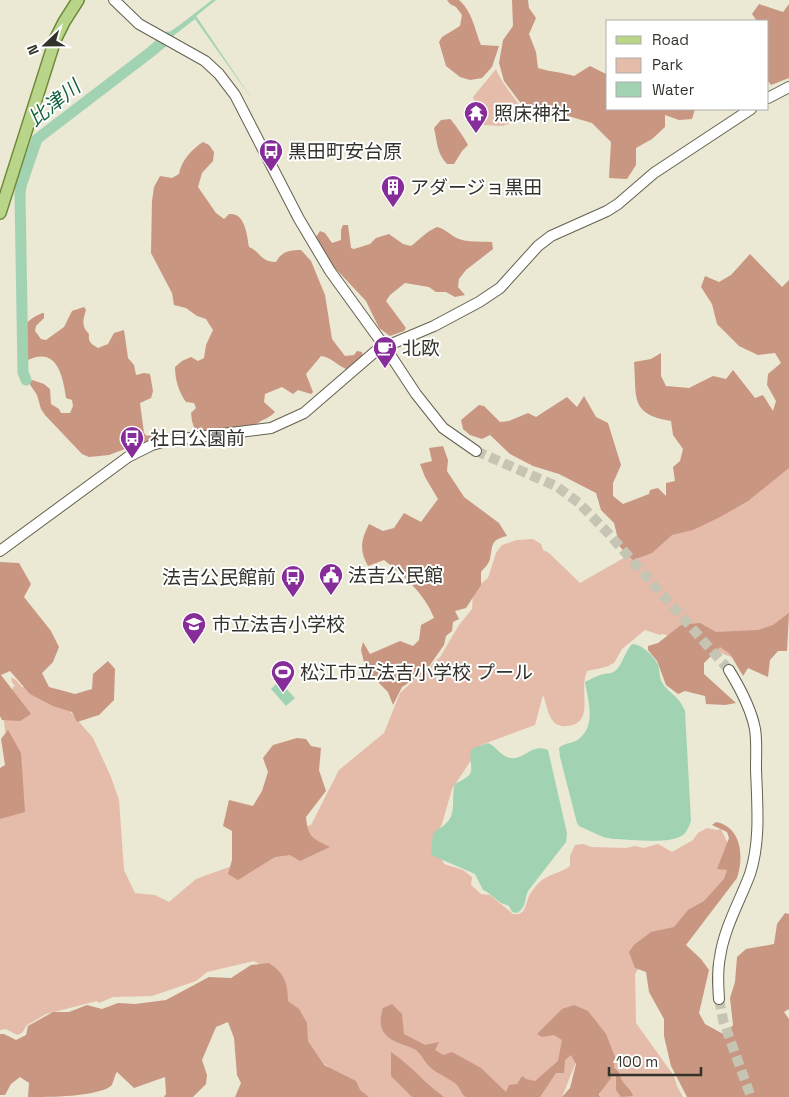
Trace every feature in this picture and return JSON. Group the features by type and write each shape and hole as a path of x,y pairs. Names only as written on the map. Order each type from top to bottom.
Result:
{"main road":[{"path":"0,213 55,40 78,0"}],"street":[{"path":"114,0 139,24 205,61 228,84 314,245 330,271 385,347 416,394 443,428 476,451"},
{"path":"769,97 789,87"},
{"path":"0,551 128,457 152,445 271,428 304,413 377,350 434,326 479,302 500,288 538,246 551,236 607,211 654,173 749,110"},
{"path":"719,999 718,975 720,956 727,931 750,874 756,847 757,829 755,730 739,686 729,670"}],"green space":[{"path":"496,69 502,82 525,117 503,126 481,125 473,97"},
{"path":"789,465 789,614 742,661 686,640 645,630 622,649 614,663 606,667 587,671 584,688 584,713 576,724 561,726 556,724 550,716 543,695 535,725 481,745 452,789 442,824 433,841 444,864 463,870 472,877 471,885 481,894 490,895 513,914 517,914 523,912 530,895 540,882 548,876 570,866 570,856 575,845 626,848 635,846 644,848 658,844 672,852 693,840 698,833 707,828 721,829 731,850 726,877 705,909 646,956 635,974 636,1023 674,1076 683,1097 600,1097 601,1058 584,1042 562,1097 357,1097 325,1064 320,1084 274,973 254,961 207,972 196,981 152,996 113,997 99,1003 97,1001 46,1014 27,1025 22,1033 17,1035 6,1029 0,1030 0,809 14,807 4,721 13,687 15,686 11,677 22,687 49,687 93,738 111,777 119,800 124,870 135,893 155,895 169,902 196,879 232,866 272,838 311,825 339,770 384,733 400,693 440,657 459,625 472,609 473,590 488,578 496,553 502,545 517,540 533,539 541,544 543,550 549,553 580,583"}],"shaded area":[{"path":"447,0 459,0 463,4 470,15 481,45 499,46 492,67 482,78 470,80 460,77 446,66 439,42 442,37 460,26 462,15"},
{"path":"512,0 528,0 529,8 536,18 529,34 536,52 538,68 574,76 590,66 606,74 606,110 695,110 692,119 679,120 665,115 665,127 652,139 636,148 636,165 627,179 609,178 611,142 592,123 551,111 526,116 522,105 504,81 499,63 503,40 513,26"},
{"path":"759,4 783,12 789,4 789,78 771,85 769,82 769,20 756,20 752,14"},
{"path":"450,119 468,145 454,164 447,164 441,156 434,128 441,120"},
{"path":"203,142 209,145 214,152 213,161 202,173 198,187 216,213 224,219 229,214 239,217 244,225 249,247 264,259 276,262 281,255 287,252 301,250 311,261 325,295 332,339 345,356 354,355 357,351 362,352 363,357 346,369 321,356 306,374 313,392 311,394 298,390 293,394 282,387 265,394 264,402 275,412 253,427 196,433 191,413 196,408 194,403 186,402 181,394 175,367 191,357 198,361 204,358 206,345 213,330 206,319 197,316 186,308 174,305 172,293 151,253 152,201 154,187 160,176 172,178 179,174 182,164 188,156"},
{"path":"343,225 348,225 351,248 354,249 370,244 376,238 389,234 403,244 411,246 426,233 437,227 463,240 492,242 493,249 466,270 459,279 458,287 465,295 455,297 446,292 436,292 429,287 405,283 390,295 386,301 406,328 404,331 390,336 379,328 366,301 335,268 316,237 320,231 325,233 332,243 341,240"},
{"path":"750,254 782,287 789,280 789,468 748,501 693,530 672,535 652,553 633,560 620,547 614,523 601,510 596,493 559,474 533,466 510,454 490,435 482,439 470,435 463,429 461,420 479,405 484,406 500,422 509,421 528,413 536,417 567,397 577,407 584,396 596,417 608,423 621,465 613,483 613,496 623,504 649,494 650,490 658,488 666,496 666,483 675,481 673,467 680,461 683,449 673,435 671,421 648,414 638,402 634,362 651,359 661,353 661,376 666,386 689,388 713,376 726,379 733,370 755,398 763,395 773,411 776,401 767,385 768,374 781,363 775,353 758,355 739,346 717,324 712,304 701,287 705,276 719,282 731,275"},
{"path":"84,307 86,310 84,326 92,344 98,348 108,344 114,333 124,330 128,358 134,365 136,375 150,374 153,391 151,398 140,403 144,433 147,436 156,433 158,436 156,441 137,447 130,447 109,455 89,457 82,454 41,409 37,395 29,383 32,380 44,384 50,389 51,404 59,409 61,413 70,413 73,406 72,400 66,398 60,372 51,360 45,357 36,357 26,361 26,324 34,317 44,313 44,318 36,326 35,331 41,339 46,340 64,327 72,311"},
{"path":"443,446 448,460 447,471 464,497 499,523 507,536 498,539 493,544 488,564 481,572 481,585 466,608 455,611 459,619 453,622 452,631 446,636 444,645 422,674 402,687 393,705 388,692 366,670 361,650 363,642 370,654 400,641 413,646 419,640 421,625 434,618 419,593 384,560 368,566 363,555 362,545 369,524 383,531 394,528 404,513 421,522 438,499 420,464 432,461 429,448"},
{"path":"0,562 19,563 31,584 24,597 51,631 59,647 53,662 42,673 49,687 75,694 92,689 93,674 108,661 115,669 114,700 99,715 77,722 72,712 53,706 30,694 10,671 1,675 31,714 20,721 2,720 0,716"},
{"path":"789,613 787,651 778,651 770,660 768,677 748,668 743,676 730,654 720,647 704,663 704,674 736,703 725,705 706,704 705,696 685,691 678,694 666,685 657,661 648,650 648,646 658,643 681,625 700,623 716,632 758,630 773,625"},
{"path":"8,730 21,753 25,812 0,819 0,768 5,765 1,739"},
{"path":"297,738 306,739 311,746 321,748 319,770 326,791 306,817 308,829 312,836 330,847 300,861 290,855 275,857 238,880 228,874 232,860 232,831 223,826 229,800 253,806 262,791 268,772 263,758 273,745"},
{"path":"716,822 725,825 736,836 739,844 740,861 737,878 686,945 701,959 709,970 699,1013 705,1024 725,1035 733,1025 730,998 735,982 737,957 746,949 774,944 777,924 785,913 789,914 789,1009 784,1012 789,1019 789,1097 687,1097 671,1066 664,1036 664,1019 649,992 646,972 635,968 629,952 634,945 651,932 674,927 688,910 704,901 724,879 727,870 717,869 729,838 727,832 712,825"},
{"path":"269,963 282,975 287,989 288,1001 299,1009 307,1023 308,1041 324,1065 356,1081 360,1090 369,1097 235,1097 241,1083 237,1075 234,1038 228,1022 216,1027 202,1060 207,1075 206,1084 193,1097 164,1097 166,1094 165,1077 134,1088 117,1072 111,1086 95,1092 72,1096 28,1097 29,1083 20,1077 11,1084 5,1095 0,1095 0,1034 16,1040 26,1035 28,1026 53,1012 69,1012 87,1005 102,1009 118,1003 135,1004 166,1000 209,977 231,978 251,965"},
{"path":"392,1004 402,1014 404,1034 425,1045 439,1042 435,1050 443,1055 452,1052 481,1068 506,1092 509,1085 517,1084 522,1076 535,1081 558,1061 562,1040 554,1035 542,1037 537,1034 562,1009 574,1005 588,1011 606,1034 615,1057 614,1068 633,1096 621,1097 616,1090 616,1074 612,1074 599,1094 600,1097 562,1097 570,1088 576,1064 571,1055 565,1060 564,1073 556,1073 540,1097 466,1097 454,1083 431,1068 416,1050 391,1039 385,1034 381,1025 382,1011 383,1008"},
{"path":"391,1052 444,1097 412,1097 391,1076"}],"water":[{"path":"212,0 216,0 196,16 254,102 195,19 159,47 152,44"},
{"path":"632,644 644,648 654,658 663,684 678,699 685,711 691,821 683,835 669,840 613,839 603,837 579,826 560,757 559,748 578,740 588,726 590,712 585,682 599,675 615,671"},
{"name":"松江市立法吉小学校 プール","path":"279,681 295,698 286,706 271,689"},
{"path":"488,743 504,756 511,758 520,757 537,749 548,750 567,833 566,842 528,891 524,906 517,913 512,912 509,906 501,903 483,890 475,874 431,855 433,833 446,824 451,816 455,784 468,777 470,773 471,749"}],"waterway":[{"name":"比津川","path":"26,380 23,372 20,194 37,139 168,37"}],"tunnel":[{"path":"476,451 556,486 579,503 608,533 729,670"},
{"path":"719,999 723,1020 751,1097"}],"place":[{"name":"照床神社","path":"476,134"},
{"name":"黒田町安台原","path":"271,172"},
{"name":"アダージョ黒田","path":"393,208"},
{"name":"北欧","path":"385,369"},
{"name":"社日公園前","path":"132,459"},
{"name":"法吉公民館","path":"331,596"},
{"name":"法吉公民館前","path":"293,598"},
{"name":"市立法吉小学校","path":"194,645"},
{"name":"松江市立法吉小学校 プール","path":"283,693"}]}
